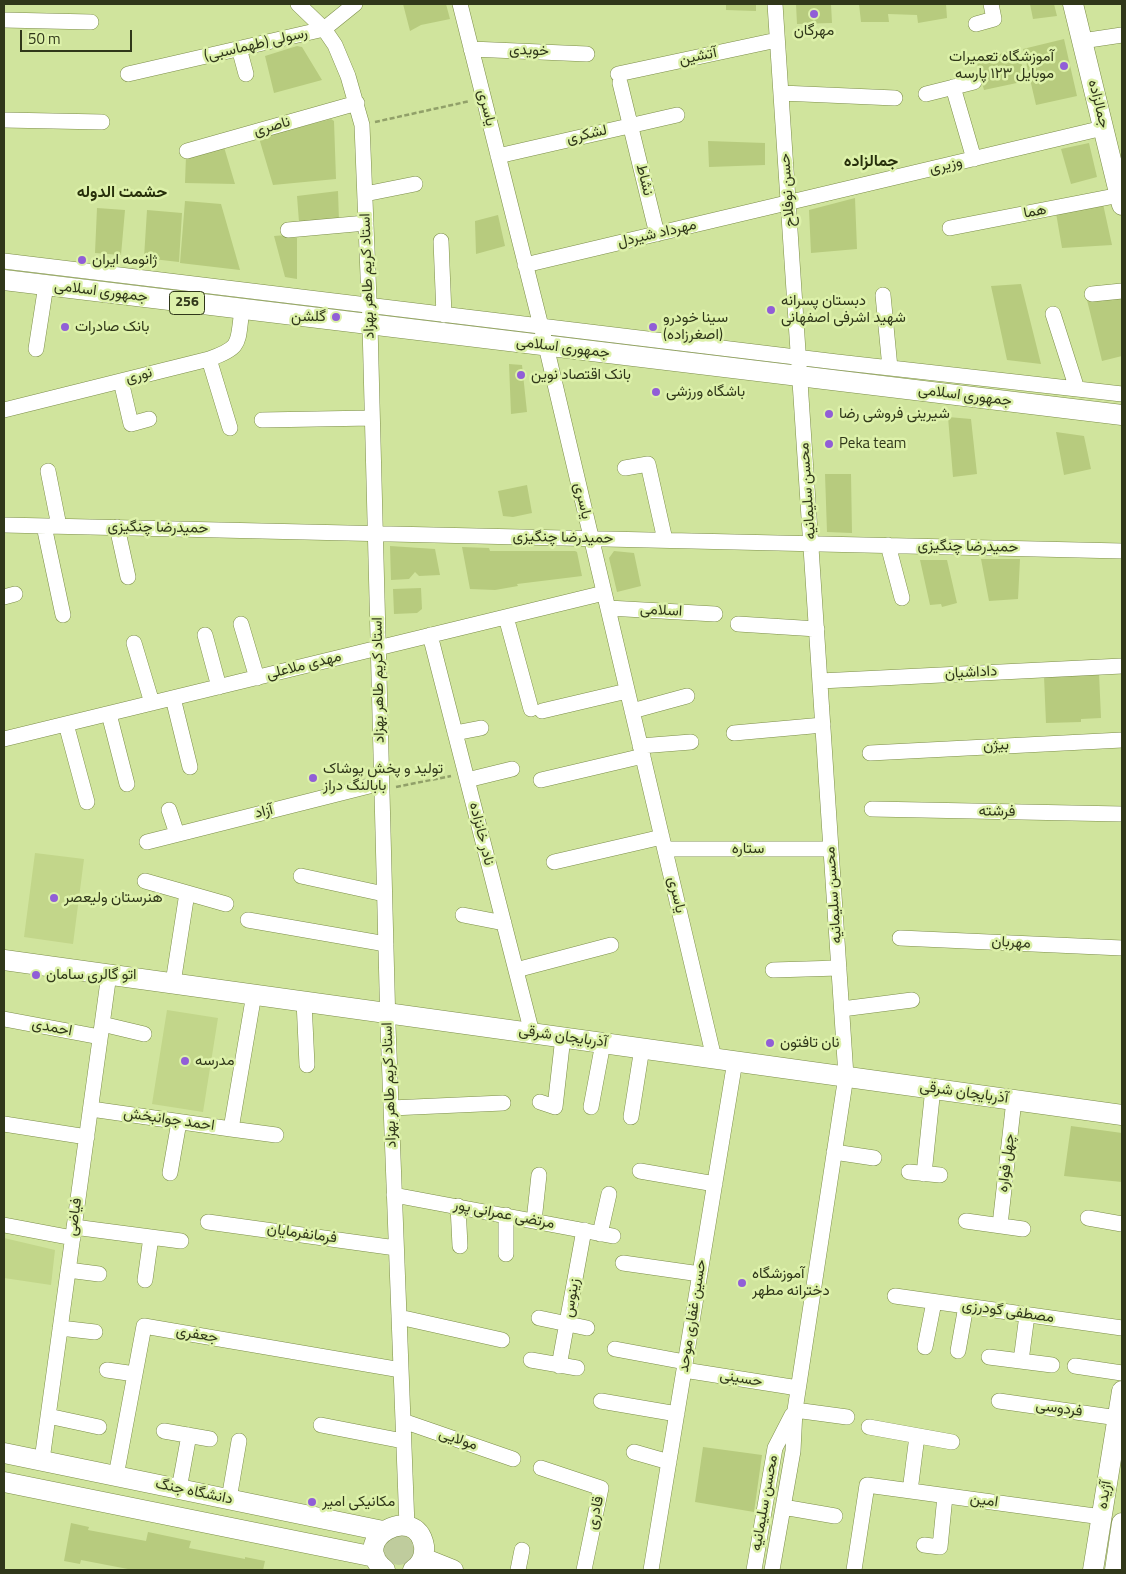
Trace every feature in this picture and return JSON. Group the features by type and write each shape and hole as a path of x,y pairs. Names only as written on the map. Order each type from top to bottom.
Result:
{"main road":[{"name":"جمالزاده","path":"1073,4 1122,202"},
{"name":"جمهوری اسلامی","path":"4,280 546,346 800,367 1122,414"},
{"name":"آذربایجان شرقی","path":"4,960 1122,1115"},
{"name":"آژیده","path":"1093,1570 1122,1390"},
{"name":"دانشگاه جنگ","path":"4,1453 383,1531"},
{"name":"دانشگاه جنگ","path":"4,1482 380,1563"},
{"name":"آژیده","path":"1115,1570 1122,1523"},
{"path":"380,1563 375,1543 383,1531 398,1525 407,1526 420,1535 424,1550 419,1567 453,1570"}],"street":[{"name":"استاد کریم طاهر بهزاد","path":"298,4 324,29 342,59 357,103 362,126 370,325 384,894 407,1526"},
{"name":"یاسری","path":"460,4 546,346 714,1058"},
{"name":"حسن نوفلاح","path":"775,4 800,367"},
{"path":"976,24 994,19 991,4"},
{"path":"324,29 353,5"},
{"path":"4,20 91,22"},
{"name":"رسولی (طهماسبی)","path":"128,74 324,29"},
{"path":"1082,41 1122,36"},
{"name":"آتشین","path":"631,126 619,78 777,40"},
{"path":"239,48 246,74"},
{"name":"خویدی","path":"471,49 587,54"},
{"path":"926,94 974,82"},
{"path":"953,87 974,159"},
{"path":"781,93 895,98"},
{"name":"ناصری","path":"187,151 357,103"},
{"name":"لشکری","path":"498,156 677,115"},
{"path":"4,120 102,122"},
{"name":"نشاط","path":"631,126 657,234"},
{"name":"وزیری","path":"789,203 1103,128"},
{"path":"365,194 415,184"},
{"name":"هما","path":"950,228 1122,202"},
{"name":"مهرداد شیردل","path":"525,265 789,203"},
{"path":"288,230 366,223"},
{"path":"441,241 444,314"},
{"path":"4,261 541,326 800,367 890,368 1122,394"},
{"path":"36,348 46,285"},
{"path":"1092,294 1122,291"},
{"path":"883,295 890,368"},
{"name":"نوری","path":"4,410 209,359 234,349 238,342 242,310"},
{"path":"1053,314 1077,389"},
{"path":"209,359 230,428"},
{"name":"محسن سلیمانیه","path":"772,1570 793,1451 798,1388 846,1076 800,367"},
{"path":"121,381 130,424 149,419"},
{"path":"262,420 372,418"},
{"path":"625,468 648,464 665,540"},
{"path":"48,472 59,526"},
{"name":"حمیدرضا چنگیزی","path":"4,525 1122,551"},
{"path":"44,526 63,615"},
{"path":"117,527 128,577"},
{"path":"888,545 902,598"},
{"name":"مهدی ملاعلی","path":"4,739 604,593"},
{"name":"اسلامی","path":"608,608 715,614"},
{"path":"506,617 537,710 627,690"},
{"path":"241,624 256,678"},
{"path":"738,624 817,629"},
{"path":"205,635 219,687"},
{"name":"نادر خانزاده","path":"430,635 532,1033"},
{"path":"134,643 152,703"},
{"name":"داداشیان","path":"820,681 1122,666"},
{"path":"632,711 687,696"},
{"path":"173,698 190,767"},
{"path":"109,714 127,784"},
{"path":"66,724 87,802"},
{"path":"734,734 823,725"},
{"path":"455,733 481,728"},
{"name":"بیژن","path":"870,753 1122,740"},
{"path":"541,780 642,751 691,742"},
{"path":"466,776 512,769"},
{"name":"آزاد","path":"147,842 382,787"},
{"name":"فرشته","path":"872,809 1122,814"},
{"path":"169,810 177,834"},
{"name":"ستاره","path":"554,862 663,843 831,849"},
{"path":"301,876 384,894"},
{"path":"145,881 226,904"},
{"path":"173,983 186,893"},
{"path":"464,915 504,923"},
{"path":"248,920 386,944"},
{"name":"مهربان","path":"900,938 1122,948"},
{"path":"516,970 611,945"},
{"path":"774,970 839,968"},
{"name":"فیاضی","path":"42,1460 109,974"},
{"name":"احمد جوانبخش","path":"91,1109 232,1129 254,994"},
{"path":"842,1009 912,1000"},
{"path":"304,1001 307,1065"},
{"name":"احمدی","path":"4,1019 101,1031 144,1034"},
{"path":"540,1102 555,1107 563,1037"},
{"path":"591,1106 603,1043"},
{"path":"631,1117 642,1048"},
{"name":"حسین غفاری موحد","path":"651,1570 735,1061"},
{"path":"933,1088 917,1173 940,1175"},
{"name":"چهل فواره","path":"1000,1225 1014,1100"},
{"path":"391,1108 503,1103"},
{"path":"170,1173 179,1122"},
{"path":"4,1124 87,1137"},
{"path":"232,1129 276,1135"},
{"path":"834,1152 874,1158"},
{"path":"640,1171 715,1184"},
{"path":"534,1221 539,1175"},
{"name":"مرتضی عمرانی پور","path":"394,1195 606,1235 609,1194"},
{"path":"458,1206 460,1246"},
{"path":"506,1215 506,1254"},
{"path":"1088,1218 1122,1224"},
{"path":"966,1221 1023,1229"},
{"name":"فرمانفرمایان","path":"208,1222 396,1248"},
{"path":"4,1225 73,1233 150,1237 181,1241"},
{"name":"زینوس","path":"559,1366 584,1230"},
{"path":"145,1280 150,1237"},
{"path":"623,1263 700,1274"},
{"path":"68,1270 99,1274"},
{"name":"مصطفی گودرزی","path":"894,1296 1122,1328"},
{"path":"926,1347 934,1302"},
{"path":"958,1351 966,1306"},
{"path":"1021,1361 1027,1315"},
{"path":"399,1317 502,1340"},
{"path":"539,1318 587,1328"},
{"name":"جعفری","path":"116,1476 144,1326 401,1370"},
{"path":"60,1328 95,1332"},
{"name":"حسینی","path":"615,1349 685,1366 798,1388"},
{"path":"989,1357 1052,1365"},
{"path":"531,1360 577,1368"},
{"path":"1075,1366 1122,1373"},
{"path":"106,1370 135,1374"},
{"path":"601,1401 677,1414"},
{"name":"فردوسی","path":"999,1401 1118,1418"},
{"path":"795,1410 847,1417"},
{"name":"محسن سلیمانیه","path":"754,1570 774,1448 795,1410"},
{"path":"48,1416 99,1427"},
{"name":"مولایی","path":"403,1421 513,1459"},
{"path":"321,1426 403,1441"},
{"path":"869,1427 952,1442"},
{"path":"164,1431 210,1439"},
{"path":"180,1489 189,1435"},
{"path":"910,1491 917,1436"},
{"path":"229,1499 239,1442"},
{"path":"634,1452 669,1462"},
{"name":"قادری","path":"541,1468 601,1488 584,1570"},
{"name":"امین","path":"854,1570 867,1486 1102,1517"},
{"path":"924,1545 940,1547 945,1496"},
{"path":"783,1507 835,1516"},
{"path":"518,1570 522,1550"}],"path":[{"path":"362,126 483,98"},
{"path":"382,787 466,776"}],"shaded area":[{"name":"هنرستان ولیعصر","path":"35,853 84,859 73,944 24,937"},
{"name":"مدرسه","path":"167,1010 218,1018 203,1112 152,1104"},
{"path":"4,1238 55,1250 51,1285 4,1278"},
{"path":"399,1535 410,1539 414,1550 410,1561 399,1565 388,1561 384,1550 388,1539"}],"building":[{"path":"403,4 446,4 450,19 421,25 410,31"},
{"path":"726,4 756,4 756,11 726,10"},
{"name":"مهرگان","path":"796,4 831,4 832,23 797,24"},
{"path":"859,4 946,4 947,18 918,23 917,15 888,14 889,22 861,22"},
{"path":"1030,4 1054,4 1057,16 1033,19"},
{"path":"1064,39 1077,96 1036,105 1023,49"},
{"path":"297,46 302,47 322,80 274,93 265,56"},
{"path":"1018,50 1026,81 984,90 976,59"},
{"path":"331,119 334,121 336,179 273,185 259,138"},
{"path":"708,141 765,143 765,165 709,167"},
{"path":"1089,143 1097,177 1071,184 1061,149"},
{"path":"224,147 235,184 185,183 186,156"},
{"path":"338,191 339,221 299,222 297,196"},
{"path":"855,198 857,249 811,253 809,210"},
{"path":"185,201 221,204 240,270 180,263"},
{"path":"1103,204 1112,245 1062,248 1056,213"},
{"path":"97,208 125,210 121,255 95,253"},
{"path":"147,210 182,213 179,262 144,258"},
{"path":"498,215 505,246 476,254 475,221"},
{"path":"286,235 287,238 297,238 297,279 285,277 274,236"},
{"path":"1021,284 1041,364 1007,360 991,286"},
{"path":"1122,298 1122,356 1102,361 1087,300"},
{"path":"509,364 522,365 527,412 511,414"},
{"path":"948,417 971,419 977,474 953,477"},
{"path":"1056,432 1084,436 1091,469 1064,475"},
{"path":"825,474 851,474 852,533 827,532"},
{"path":"527,485 532,513 513,517 503,516 498,491"},
{"path":"390,546 435,549 440,575 419,576 415,572 409,579 391,580"},
{"path":"462,547 489,548 490,551 575,551 577,552 582,576 517,584 518,586 495,590 470,589"},
{"path":"614,551 634,553 641,586 617,592 609,558"},
{"path":"981,559 1020,559 1018,599 989,601"},
{"path":"920,560 947,560 957,603 942,607 941,604 930,605"},
{"path":"421,588 422,609 417,613 394,614 393,589"},
{"path":"1099,673 1101,718 1081,719 1081,722 1046,723 1044,676"},
{"path":"1071,1126 1122,1133 1122,1182 1064,1176"},
{"path":"703,1447 762,1455 754,1512 695,1502"},
{"path":"71,1523 89,1527 88,1530 146,1541 148,1532 191,1541 189,1548 265,1561 263,1570 133,1570 81,1560 80,1564 64,1561"}],"place":[{"name":"مهرگان","path":"814,14"},
{"name":"آموزشگاه تعمیرات موبایل ۱۲۳ پارسه","path":"1064,66"},
{"name":"ژانومه ایران","path":"82,260"},
{"name":"دبستان پسرانه شهید اشرفی اصفهانی","path":"771,310"},
{"name":"گلشن","path":"336,317"},
{"name":"بانک صادرات","path":"65,327"},
{"name":"سینا خودرو (اصغرزاده)","path":"653,327"},
{"name":"بانک اقتصاد نوین","path":"521,375"},
{"name":"باشگاه ورزشی","path":"656,392"},
{"name":"شیرینی فروشی رضا","path":"829,414"},
{"name":"Peka team","path":"829,444"},
{"name":"تولید و پخش پوشاک بابالنگ دراز","path":"313,778"},
{"name":"هنرستان ولیعصر","path":"54,898"},
{"name":"اتو گالری سامان","path":"36,975"},
{"name":"نان تافتون","path":"770,1043"},
{"name":"مدرسه","path":"185,1061"},
{"name":"آموزشگاه دخترانه مطهر","path":"742,1283"},
{"name":"مکانیکی امیر","path":"312,1502"}],"district":[{"name":"جمالزاده","path":"871,162"},
{"name":"حشمت الدوله","path":"122,193"}]}
